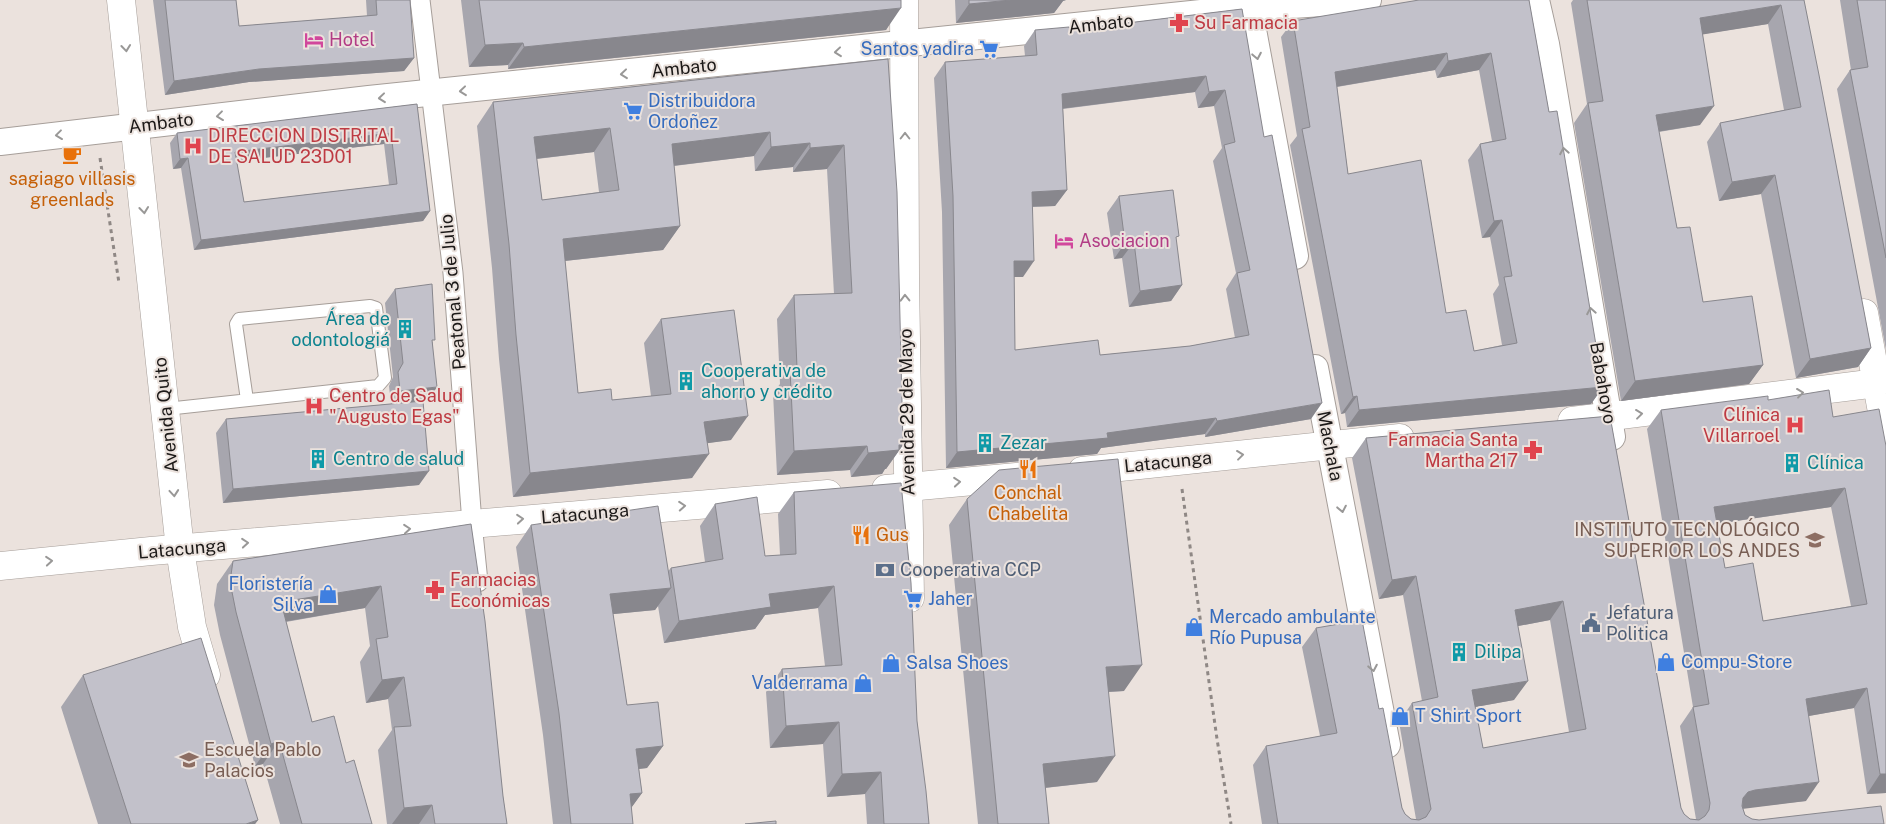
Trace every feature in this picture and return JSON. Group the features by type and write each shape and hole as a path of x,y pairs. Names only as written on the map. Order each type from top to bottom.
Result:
{"street":[{"name":"Avenida Quito","path":"121,0 180,549 192,627 214,702"},
{"name":"Peatonal 3 de Julio","path":"420,0 453,273 472,523 480,601"},
{"name":"Avenida 29 de Mayo","path":"904,0 908,487 911,619"},
{"name":"Ambato","path":"0,142 430,94 1248,8 1368,0"},
{"name":"Babahoyo","path":"1536,0 1547,54 1616,456"},
{"path":"1248,8 1299,280"},
{"path":"1858,286 1882,382 1886,434"},
{"name":"Machala","path":"1312,348 1392,766"},
{"path":"1551,423 1609,418 1882,382"},
{"name":"Latacunga","path":"0,566 472,523 908,487 1179,462 1426,435"}],"lane":[{"path":"166,409 378,386 384,378 376,308 370,306 240,319 236,324 247,400"}],"path":[{"path":"1179,462 1217,739 1231,824"}],"building":[{"path":"165,0 236,0 239,26 377,15 376,0 410,0 414,58 259,69 174,81"},
{"path":"479,0 901,0 901,8 524,47 523,43 485,45"},
{"path":"969,0 1011,0 969,4"},
{"path":"1419,0 1529,0 1549,112 1557,111 1603,387 1359,410 1357,396 1353,397 1302,129 1310,127 1293,21","holes":["1447,53 1448,61 1491,53 1506,139 1480,144 1494,221 1502,220 1512,276 1504,277 1517,343 1474,351 1466,310 1446,313 1421,160 1348,174 1335,72"]},
{"path":"1587,0 1804,0 1871,348 1810,359 1775,175 1732,182 1720,123 1801,107 1781,5 1700,18 1714,106 1656,115 1677,228 1690,227 1703,302 1752,296 1763,365 1635,381 1588,103 1603,101"},
{"path":"1857,0 1886,0 1886,258 1850,70 1868,67"},
{"path":"1242,9 1264,137 1272,135 1322,403 1217,421 1216,418 1107,433 1108,438 957,452 953,196 945,62 1037,55 1035,30 1069,27 1070,30","holes":["1206,76 1209,92 1225,90 1235,142 1224,145 1250,270 1237,273 1249,335 1190,346 1100,355 1098,340 1015,350 1014,261 1034,261 1032,192 1067,190 1062,94"]},
{"path":"888,59 897,192 903,445 899,445 899,450 868,453 867,446 794,451 790,369 797,368 794,295 852,293 844,145 810,148 810,143 771,147 770,132 672,144 680,226 563,239 578,393 611,389 612,400 671,394 661,319 734,310 748,416 704,422 709,454 530,473 509,244 493,102","holes":["610,128 619,190 542,200 534,137"]},
{"path":"417,104 430,211 201,240 188,158 180,159 177,133","holes":["391,133 397,184 244,202 235,152"]},
{"path":"1173,190 1179,236 1176,237 1182,285 1140,291 1134,242 1125,243 1119,196"},
{"path":"432,284 435,340 432,340 437,387 400,391 398,372 403,363 395,289"},
{"path":"1829,390 1833,417 1879,409 1886,446 1886,774 1880,774 1867,688 1806,699 1819,782 1748,792 1743,798 1742,806 1745,815 1759,820 1881,806 1884,824 1278,824 1266,746 1337,733 1316,628 1362,620 1379,709 1383,708 1402,808 1411,819 1419,820 1426,817 1431,809 1412,703 1438,697 1416,576 1392,580 1366,438 1610,416 1681,808 1690,819 1699,820 1705,816 1709,810 1710,803 1693,707 1709,704 1661,410 1768,396 1768,400","holes":["1845,488 1867,604 1763,621 1753,563 1725,568 1714,507","1563,601 1586,729 1483,748 1472,690 1528,681 1515,610"]},
{"name":"Centro de salud","path":"423,401 429,471 233,489 226,419"},
{"path":"1118,459 1142,665 1106,667 1115,756 1043,764 1049,824 998,824 967,499 999,470"},
{"path":"901,483 911,583 917,721 929,824 884,824 881,772 842,774 839,722 786,726 782,669 842,665 834,586 769,594 771,607 679,621 671,568 723,559 715,504 757,497 765,556 796,554 794,492"},
{"path":"658,506 671,588 610,594 627,705 658,702 663,746 636,749 642,793 630,794 633,824 571,824 559,713 531,525"},
{"path":"471,524 485,621 507,824 435,824 432,805 404,808 394,727 411,726 404,677 382,680 376,639 388,637 381,586 281,602 312,722 334,716 346,763 354,760 372,824 302,824 279,741 271,744 236,612 230,582 233,561"},
{"path":"201,638 258,820 246,824 131,824 83,675"},
{"path":"776,821 776,824 745,824"}],"place":[{"name":"Su Farmacia","path":"1179,23"},
{"name":"Hotel","path":"314,40"},
{"name":"Santos yadira","path":"989,49"},
{"name":"Distribuidora Ordoñez","path":"633,111"},
{"name":"DIRECCION DISTRITAL DE SALUD 23D01","path":"193,146"},
{"name":"sagiago villasis greenlads","path":"72,155"},
{"name":"Asociacion","path":"1064,241"},
{"name":"Área de odontologiá","path":"405,329"},
{"name":"Cooperativa de ahorro y crédito","path":"686,381"},
{"name":"Centro de Salud \"Augusto Egas\"","path":"314,406"},
{"name":"Clínica Villarroel","path":"1795,425"},
{"name":"Zezar","path":"985,443"},
{"name":"Farmacia Santa Martha 217","path":"1533,450"},
{"name":"Centro de salud","path":"318,459"},
{"name":"Clínica","path":"1792,463"},
{"name":"Conchal Chabelita","path":"1028,469"},
{"name":"Gus","path":"861,535"},
{"name":"INSTITUTO TECNOLÓGICO SUPERIOR LOS ANDES","path":"1815,540"},
{"name":"Cooperativa CCP","path":"885,570"},
{"name":"Farmacias Económicas","path":"435,590"},
{"name":"Floristería Silva","path":"328,594"},
{"name":"Jaher","path":"913,599"},
{"name":"Jefatura Politica","path":"1591,623"},
{"name":"Mercado ambulante Río Pupusa","path":"1194,627"},
{"name":"Dilipa","path":"1459,652"},
{"name":"Compu-Store","path":"1666,662"},
{"name":"Salsa Shoes","path":"891,663"},
{"name":"Valderrama","path":"863,683"},
{"name":"T Shirt Sport","path":"1400,716"},
{"name":"Escuela Pablo Palacios","path":"189,760"}]}
